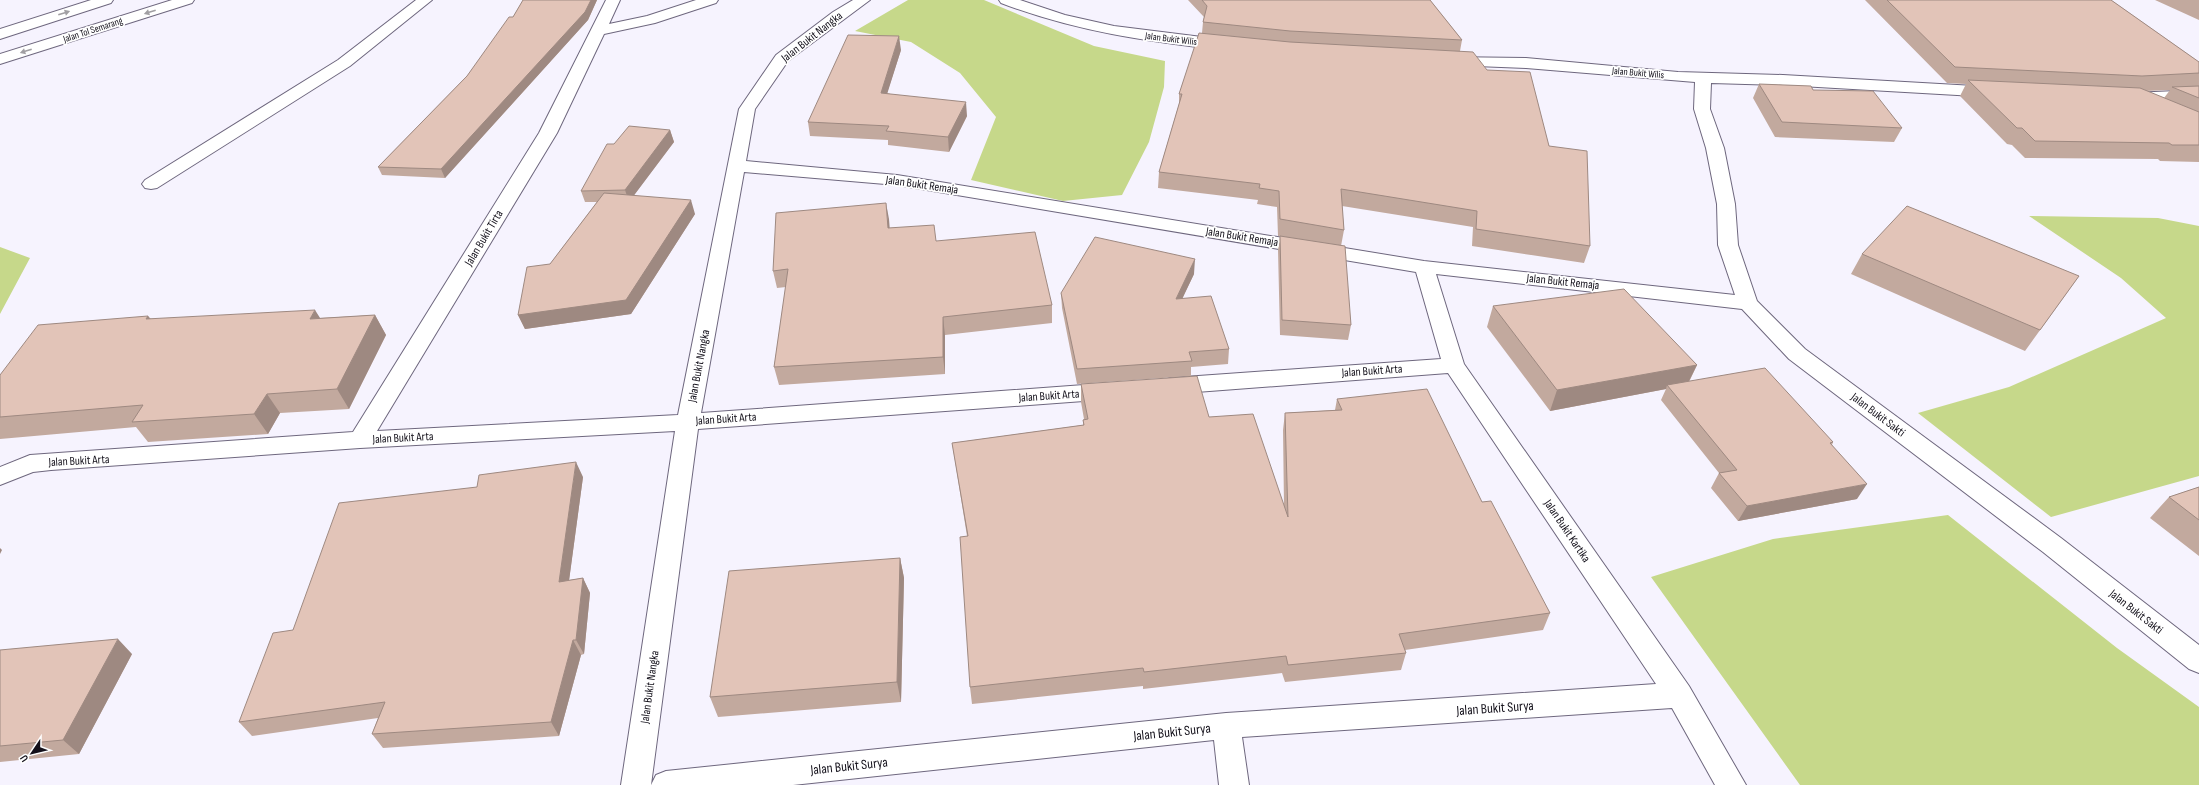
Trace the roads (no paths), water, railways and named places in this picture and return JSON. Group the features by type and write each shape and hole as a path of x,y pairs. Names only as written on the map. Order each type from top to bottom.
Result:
{"main road":[{"path":"0,34 106,0"},
{"name":"Jalan Tol Semarang","path":"0,59 187,0"},
{"path":"151,184 344,63 425,0"},
{"name":"Jalan Bukit Tirta","path":"360,440 548,133 613,0"},
{"path":"597,31 650,20 711,0"},
{"name":"Jalan Bukit Nangka","path":"636,785 688,422 747,109 782,58 838,15 863,0"},
{"name":"Jalan Bukit Wilis","path":"1006,0 1033,11 1078,24 1124,33 1242,46"},
{"name":"Jalan Bukit Wilis","path":"1432,60 1526,63 1703,78 1783,80 2009,93"},
{"name":"Jalan Bukit Sakti","path":"1703,78 1702,109 1714,148 1726,204 1728,245 1748,302 1797,354 2052,545 2199,661"},
{"path":"2165,113 2123,98 2199,95"},
{"name":"Jalan Bukit Remaja","path":"737,166 897,180 1424,267 1748,302"},
{"name":"Jalan Bukit Kartika","path":"1424,267 1454,365 1679,695 1731,785"},
{"name":"Jalan Bukit Arta","path":"0,476 30,464 52,461 360,440 688,422 1454,365"},
{"name":"Jalan Bukit Surya","path":"666,785 1226,726 1679,695"},
{"path":"1226,726 1234,785"}]}
